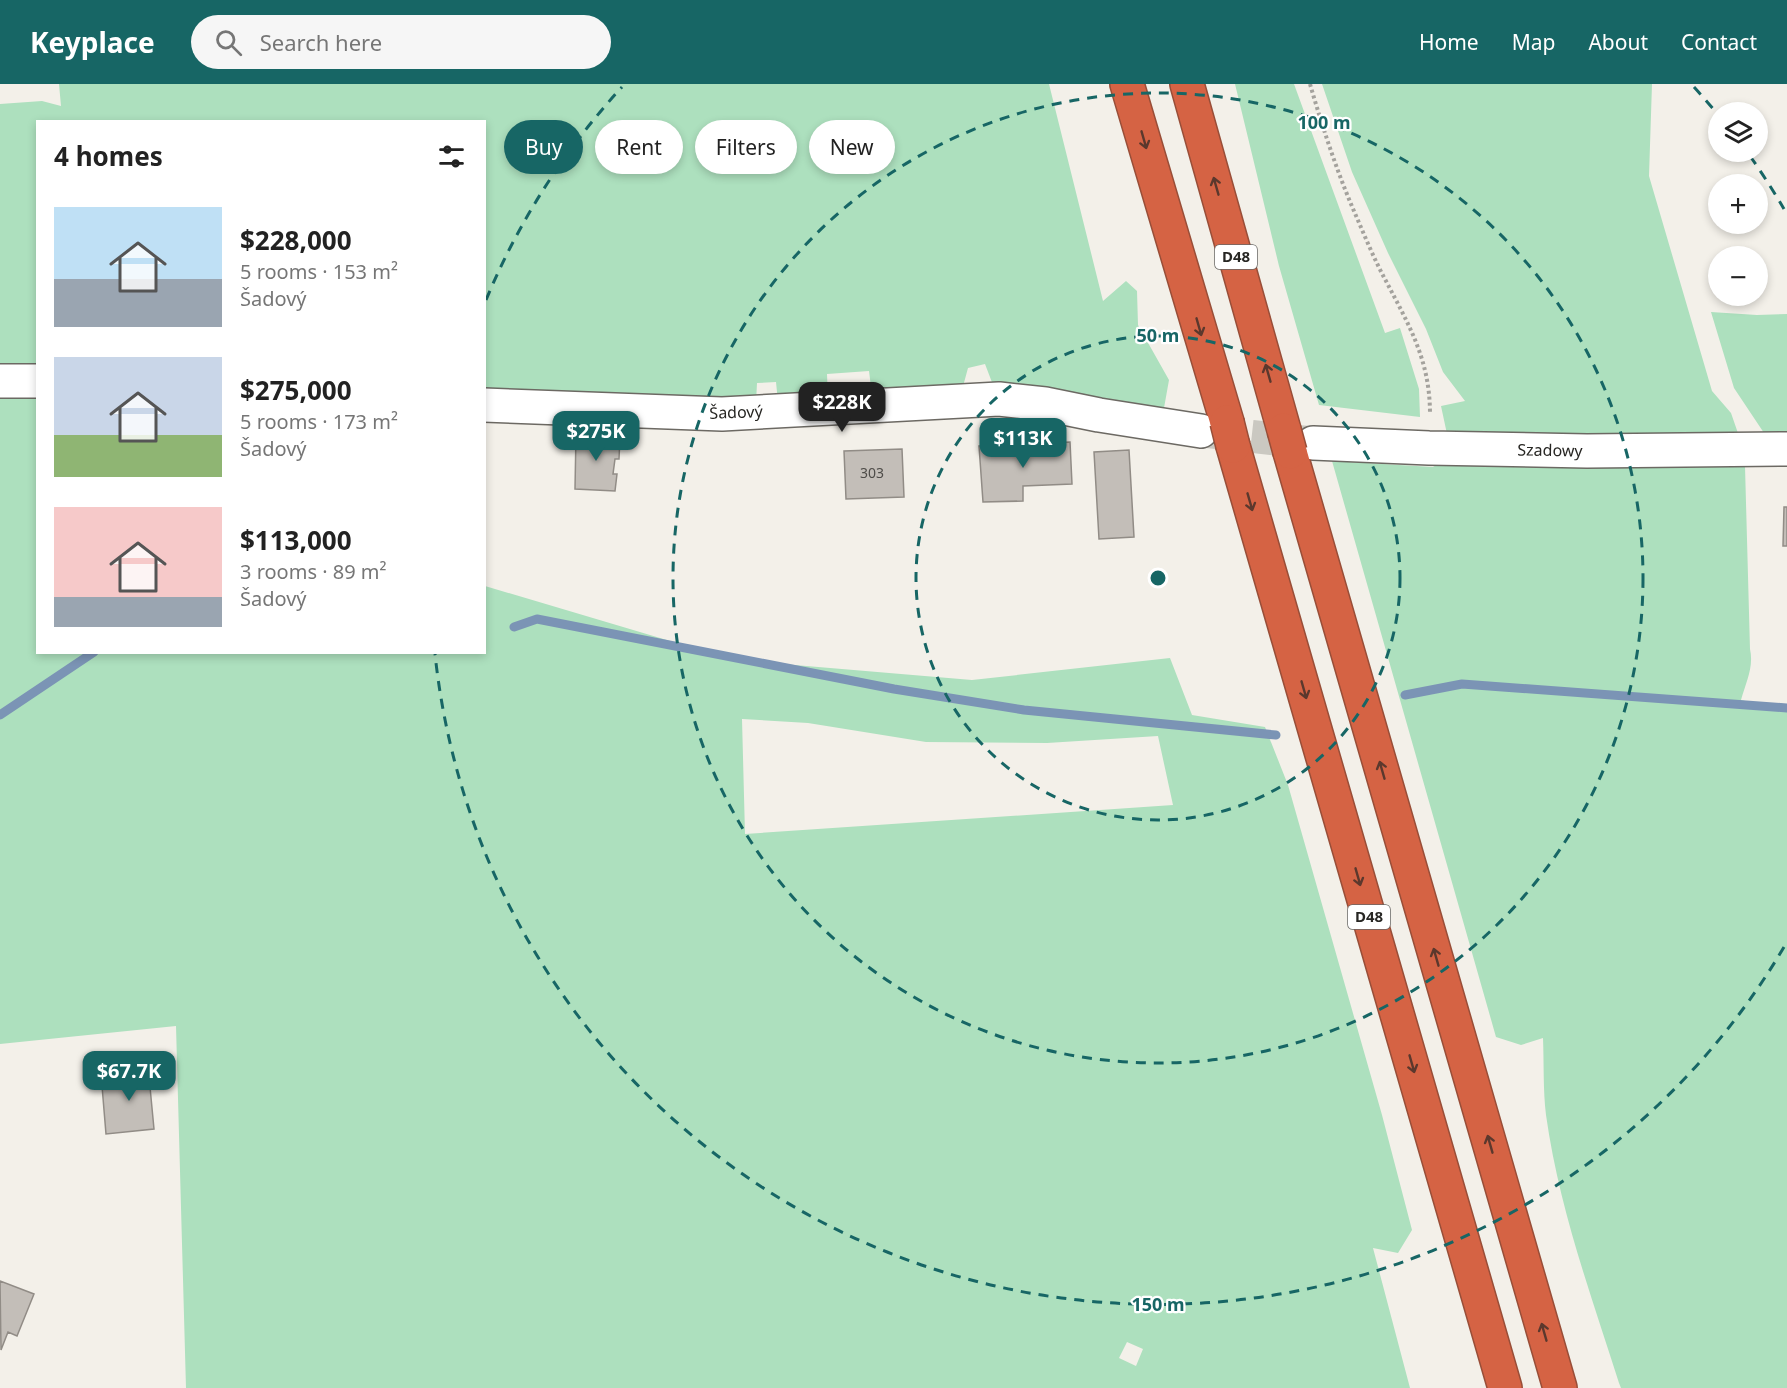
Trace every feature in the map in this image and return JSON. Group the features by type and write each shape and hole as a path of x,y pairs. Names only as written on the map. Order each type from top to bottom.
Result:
{"highway":[{"name":"D48","path":"1127,84 1220,433 1505,1388"},
{"name":"D48","path":"1187,84 1296,442 1560,1388"}],"street":[{"path":"0,381 36,381"},
{"name":"Šadový","path":"486,405 722,414 999,399 1045,404 1099,415 1220,433"},
{"name":"Szadowy","path":"1296,442 1429,448 1587,451 1787,449"}],"path":[{"path":"1310,84 1356,217 1385,280 1410,324 1418,345 1427,379 1430,406 1429,448"}],"green space":[{"path":"59,84 1049,84 1103,301 1126,281 1137,291 1138,325 1169,380 1164,408 1067,392 993,385 985,364 968,368 962,390 872,395 869,371 827,374 828,399 778,402 776,382 757,383 756,403 486,389 486,120 36,120 36,366 0,365 0,104 42,101 61,106"},
{"path":"1235,84 1294,84 1385,333 1400,328 1419,389 1420,417 1319,405 1279,266"},
{"path":"1322,84 1652,84 1649,176 1712,391 1731,413 1740,439 1447,434 1441,406 1465,401 1443,372 1426,329 1388,253 1352,172"},
{"path":"1711,312 1787,314 1787,436 1766,436 1734,388"},
{"path":"0,393 36,394 36,654 486,654 486,586 734,660 972,680 1170,658 1192,715 1265,727 1288,785 1382,1115 1412,1230 1398,1253 1373,1248 1410,1388 186,1388 176,1026 0,1044","holes":["742,719 808,723 926,742 1047,743 1158,736 1173,805 745,834","1127,1342 1143,1349 1136,1366 1119,1358"]},
{"path":"1444,460 1745,466 1751,662 1741,700 1787,711 1787,1388 1621,1388 1619,1383 1577,1251 1559,1184 1546,1115 1543,1038 1521,1045 1496,1037 1332,461 1433,467"}],"building":[{"path":"576,434 620,437 619,459 615,459 613,474 617,474 615,491 575,489"},
{"path":"1070,442 1072,484 1023,486 1023,501 983,502 979,446"},
{"path":"902,449 904,497 846,499 844,451"},
{"path":"1129,450 1134,537 1099,539 1094,452"},
{"path":"1784,507 1787,507 1787,546 1783,546"},
{"path":"148,1066 154,1129 106,1134 102,1086 120,1084 119,1069"},
{"path":"0,1281 34,1294 17,1336 8,1332 1,1350"}],"waterway":[{"path":"514,627 537,619 894,689 1024,710 1276,735"},
{"path":"0,715 91,654"},
{"path":"1405,695 1462,684 1787,708"}],"tunnel":[{"path":"1203,431 1313,443"}]}
